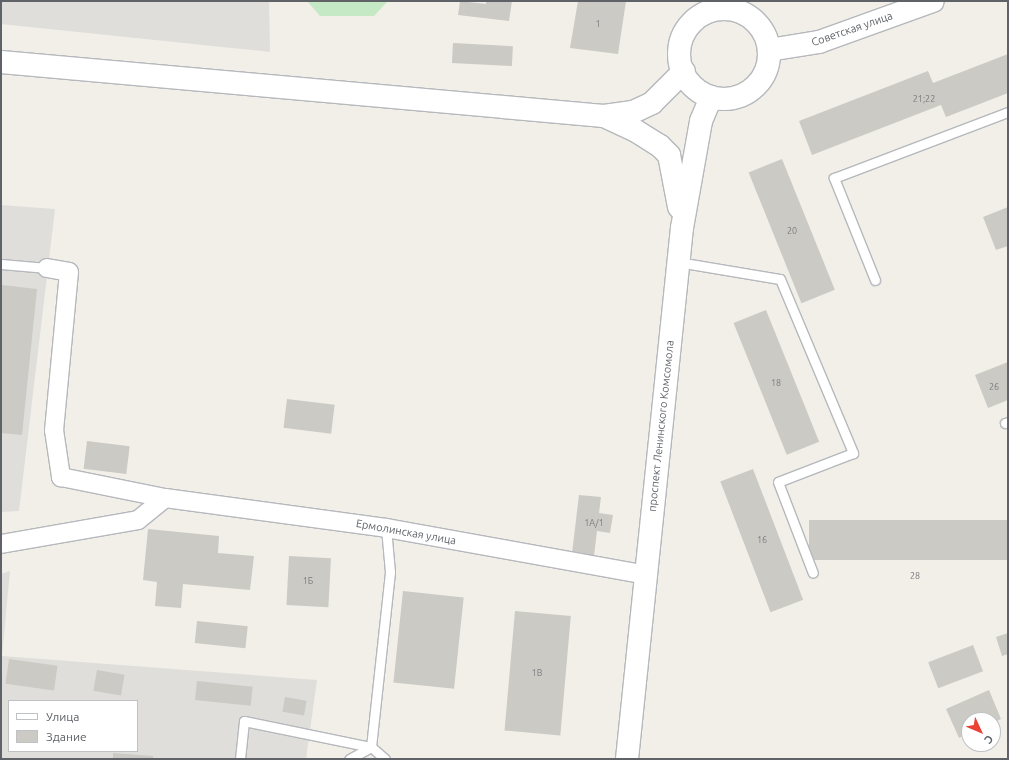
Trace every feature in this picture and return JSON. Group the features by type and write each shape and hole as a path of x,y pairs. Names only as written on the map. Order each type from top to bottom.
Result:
{"main road":[{"name":"Советская улица","path":"769,50 819,42 933,1"},
{"path":"714,5 734,10 751,17 766,37 769,50 768,64 762,78 753,89 740,96 726,99 711,97 691,84 680,65 679,53 682,38 695,20 714,5"},
{"path":"1,62 604,116 632,112 652,103 684,70"},
{"name":"проспект Ленинского Комсомола","path":"627,759 682,228 701,122 711,97"},
{"path":"604,116 636,131 660,146 669,155 678,192 682,228"}],"street":[{"name":"Ермолинская улица","path":"46,268 69,272 54,430 61,477 165,498 386,528 646,575"},
{"path":"1,544 138,520 165,498"}],"lane":[{"path":"875,280 834,178 1008,112"},
{"path":"678,262 780,279 853,453 778,482 813,573"},
{"path":"1,264 46,268"},
{"path":"371,747 390,572 386,528"},
{"path":"240,759 244,721 371,747 385,759"},
{"path":"349,759 371,747"}],"shaded area":[{"path":"1,1 269,1 270,52 1,24"},
{"path":"1,205 55,209 19,511 1,512"},
{"path":"10,571 2,656 317,680 306,759 1,759 1,574"}],"green space":[{"path":"307,1 387,2 374,16 320,16"}],"building":[{"path":"460,1 486,4 486,1 512,1 509,21 458,15"},
{"path":"578,1 626,1 618,54 570,48"},
{"path":"453,43 513,46 512,66 452,63"},
{"path":"1008,54 1008,93 946,117 941,105 812,155 799,121 928,71 933,83"},
{"path":"782,159 835,290 801,303 749,172"},
{"path":"1008,207 1008,246 996,250 983,217"},
{"path":"2,285 37,289 22,435 1,433"},
{"path":"766,310 819,442 787,455 734,323"},
{"path":"1008,362 1008,400 988,408 975,375"},
{"path":"287,399 335,405 331,434 283,428"},
{"path":"87,441 130,446 126,474 84,469"},
{"path":"753,469 803,600 770,612 720,482"},
{"path":"579,495 601,497 599,513 613,515 610,533 597,531 594,556 572,553"},
{"path":"809,520 1008,520 1008,560 809,560"},
{"path":"148,529 219,536 218,553 254,556 250,590 183,584 181,608 155,606 157,582 143,580"},
{"path":"289,556 331,558 328,607 286,605"},
{"path":"403,591 464,597 454,689 393,682"},
{"path":"515,611 571,616 560,735 505,731"},
{"path":"197,621 248,626 245,648 195,643"},
{"path":"1008,633 1008,654 1002,656 996,637"},
{"path":"973,645 983,671 938,688 928,662"},
{"path":"9,659 58,666 54,691 6,684"},
{"path":"97,670 125,675 121,696 93,691"},
{"path":"197,681 253,687 251,706 195,700"},
{"path":"989,690 998,712 961,712 961,737 959,738 946,709"},
{"path":"285,697 307,701 304,716 282,712"},
{"path":"113,753 153,756 153,759 113,759"}]}
